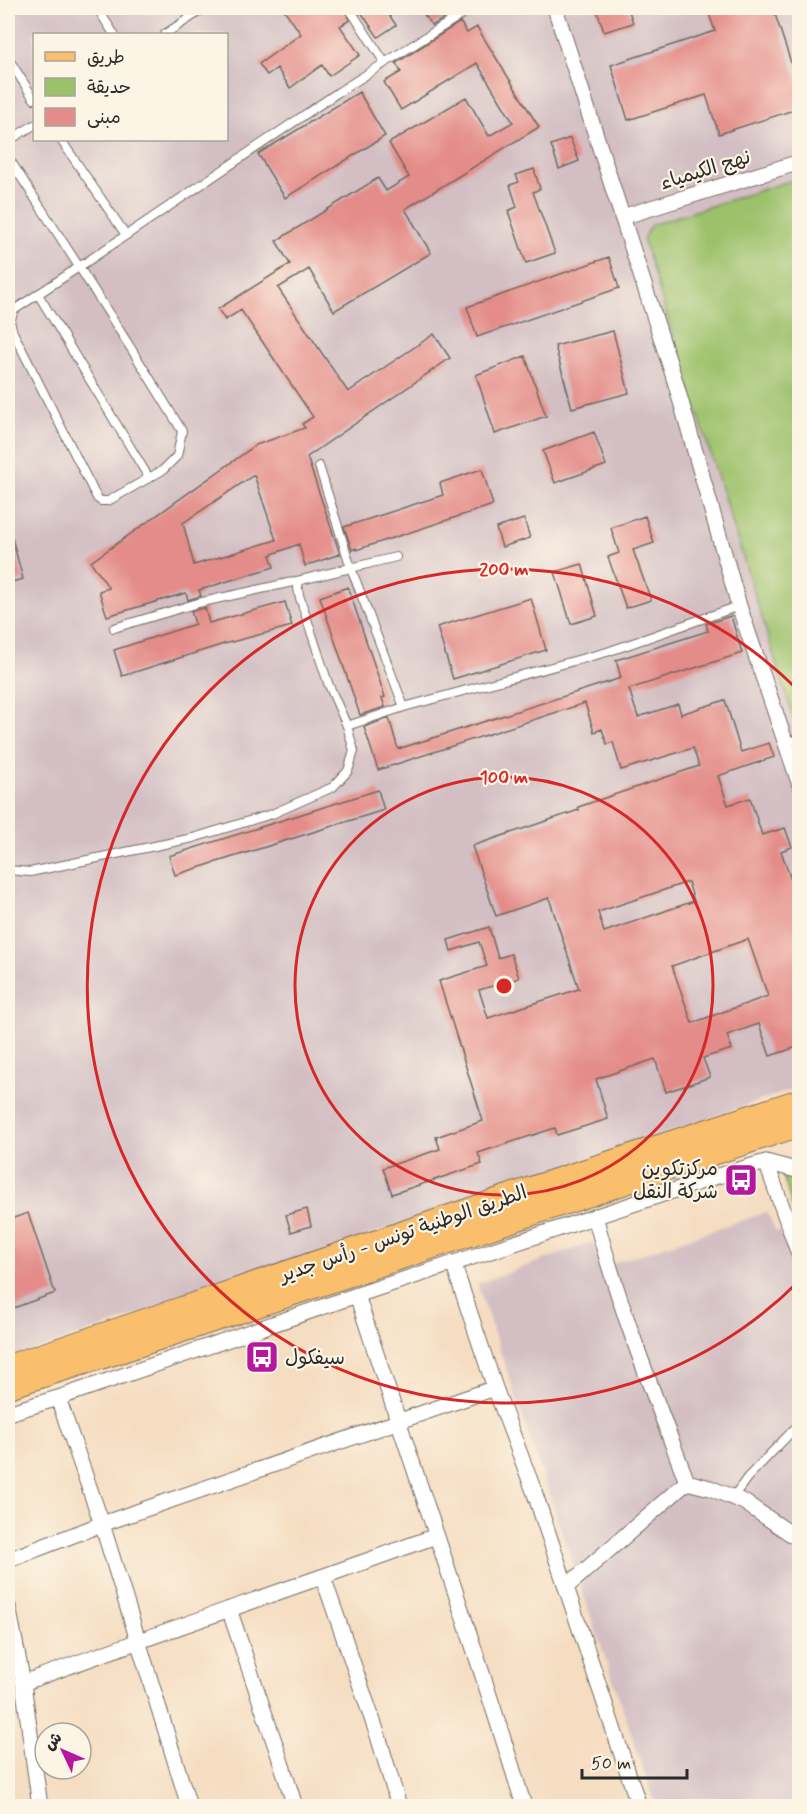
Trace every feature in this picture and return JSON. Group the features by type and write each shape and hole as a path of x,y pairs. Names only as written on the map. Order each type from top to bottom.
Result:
{"main road":[{"name":"الطريق الوطنية تونس - رأس جدير","path":"8,1367 529,1190 800,1101"},
{"name":"الطريق الوطنية تونس - رأس جدير","path":"8,1386 800,1124"}],"street":[{"path":"555,8 675,381 739,606 793,740 800,785"},
{"name":"نهج الكيمياء","path":"622,217 800,162"},
{"path":"766,1162 800,1257"},
{"path":"8,1413 718,1176 766,1162 800,1171"},
{"path":"595,1216 605,1254 650,1385 687,1482"},
{"path":"453,1263 495,1388 534,1491 639,1806"},
{"path":"357,1295 491,1698 524,1806"},
{"path":"8,1560 102,1524 495,1388"},
{"path":"58,1398 102,1524 189,1806"},
{"path":"687,1482 710,1488 744,1502 800,1540"},
{"path":"566,1587 687,1482"},
{"path":"23,1683 436,1536"},
{"path":"323,1578 378,1736 399,1806"},
{"path":"8,1606 23,1683 40,1806"},
{"path":"229,1609 295,1806"}],"lane":[{"path":"97,8 113,33"},
{"path":"167,33 205,8"},
{"path":"349,8 385,63"},
{"path":"8,157 79,267 182,431 177,456 163,470 108,501 101,501 97,498 18,342 10,322 14,310 79,267 126,235 385,63 472,8"},
{"path":"8,58 33,97"},
{"path":"8,141 33,126"},
{"path":"62,141 126,235"},
{"path":"38,294 149,478"},
{"path":"319,466 351,568 404,707"},
{"path":"114,628 198,603 396,557"},
{"path":"8,870 30,872 193,838 272,814 333,787 348,771 354,751 347,726 328,683 299,595 297,581"},
{"path":"347,726 404,707 607,651 739,606"},
{"path":"733,1497 747,1478 800,1423"}],"shaded area":[{"path":"8,8 800,8 799,1087 8,1360"},
{"path":"767,1212 776,1232 799,1224 799,1806 656,1806 477,1284 593,1242 602,1267"}],"green space":[{"path":"799,178 799,736 643,239 651,225"},
{"path":"799,1164 800,1224 798,1225 781,1170"}],"building":[{"path":"283,8 343,8 350,20 340,26 360,55 329,76 322,65 290,88 277,68 267,75 259,64 301,34"},
{"path":"356,8 401,8 389,15 396,25 378,37"},
{"path":"420,8 451,8 454,12 432,26"},
{"path":"596,8 628,8 633,23 604,32"},
{"path":"707,8 773,8 800,90 800,108 719,134 706,95 628,120 611,65 715,31"},
{"path":"460,22 467,33 477,27 539,127 405,209 431,253 334,311 309,269 278,288 348,392 434,334 450,358 307,457 340,554 305,566 299,544 270,555 274,567 199,590 201,596 188,600 186,593 107,616 99,591 109,588 91,562 256,445 305,428 302,424 313,417 241,310 225,320 218,309 290,264 276,241 378,178 386,191 409,177 389,143 466,97 489,136 513,122 477,63 401,110 384,82 401,72 396,63","holes":["254,475 276,540 194,565 183,523"]},
{"path":"359,92 385,136 285,198 258,154"},
{"path":"570,138 579,161 559,169 551,145"},
{"path":"534,169 540,189 533,192 555,253 526,263 508,211 517,207 510,185 519,182 516,175"},
{"path":"609,257 619,288 477,337 467,307"},
{"path":"613,331 629,393 572,408 555,346"},
{"path":"525,356 546,416 495,434 476,375"},
{"path":"594,432 606,465 555,483 543,451"},
{"path":"482,469 493,505 352,550 344,527 443,495 440,483"},
{"path":"645,516 654,543 633,550 651,600 626,608 608,557 619,553 611,528"},
{"path":"524,519 530,538 502,547 496,528"},
{"path":"8,534 11,534 23,579 8,583"},
{"path":"582,564 597,616 571,624 555,572"},
{"path":"348,587 385,697 382,698 385,707 360,715 320,597"},
{"path":"531,598 546,650 453,679 437,627"},
{"path":"285,602 292,626 224,644 122,676 114,650 195,624 191,611 205,608 209,623"},
{"path":"731,616 742,653 629,689 638,717 678,704 681,714 725,700 741,752 769,743 774,757 718,776 728,805 750,798 762,835 785,828 792,847 781,851 800,906 800,1046 770,1056 759,1024 727,1035 732,1049 703,1058 710,1077 666,1092 655,1059 596,1079 608,1119 557,1135 555,1128 478,1153 482,1164 392,1194 383,1168 440,1149 436,1137 483,1121 439,981 487,966 479,942 451,951 448,940 489,927 498,958 511,954 519,978 479,990 488,1018 579,989 549,898 496,916 472,846 699,766 693,748 621,770 613,742 607,744 602,729 594,732 585,703 378,770 364,727 389,718 398,749 621,678 616,660 708,631 706,624","holes":["688,882 694,901 604,932 598,912","748,939 768,996 692,1023 672,966"]},
{"path":"378,790 384,810 175,875 169,856"},
{"path":"307,1209 311,1226 291,1232 286,1215"},
{"path":"28,1213 55,1293 8,1310 8,1235 11,1233 8,1220"}],"place":[{"name":"مركزتكوين شركة النقل","path":"741,1180"},
{"name":"سيفكول","path":"262,1357"}]}
